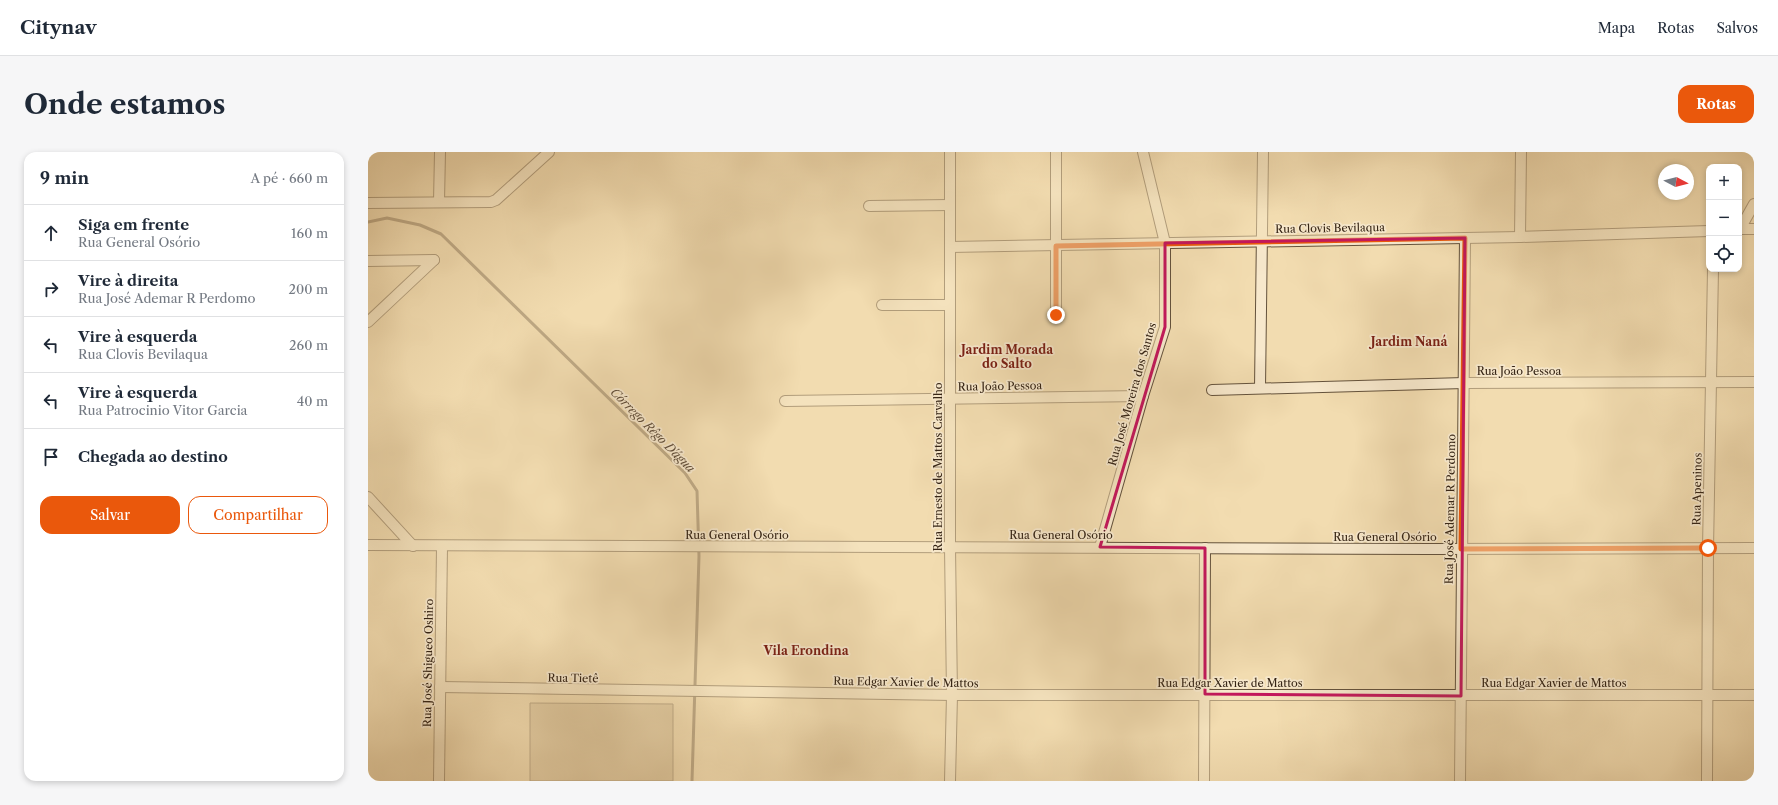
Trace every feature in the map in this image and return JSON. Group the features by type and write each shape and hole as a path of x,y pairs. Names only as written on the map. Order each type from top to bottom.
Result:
{"street":[{"path":"439,202 440,152"},
{"path":"368,202 496,200 549,152"},
{"name":"Rua Ernesto de Mattos Carvalho","path":"950,152 950,547 952,695 950,781"},
{"path":"1056,152 1056,315"},
{"name":"Rua José Moreira dos Santos","path":"1100,547 1143,396 1165,327 1165,243 1143,152"},
{"path":"1260,388 1262,152"},
{"path":"1520,237 1521,152"},
{"path":"1742,224 1754,204"},
{"path":"869,206 950,205"},
{"path":"1742,229 1754,229"},
{"name":"Rua Clovis Bevilaqua","path":"950,247 1520,237 1706,231"},
{"name":"Rua José Ademar R Perdomo","path":"1460,781 1465,238"},
{"path":"368,261 434,260 368,322"},
{"name":"Rua Apeninos","path":"1707,781 1708,548 1713,272"},
{"path":"882,305 950,305"},
{"name":"Rua João Pessoa","path":"1212,390 1464,383 1754,382"},
{"name":"Rua João Pessoa","path":"785,401 1143,396"},
{"path":"368,497 413,546"},
{"name":"Rua General Osório","path":"368,546 1461,549 1754,548"},
{"name":"Rua José Shigueo Oshiro","path":"439,781 442,546"},
{"path":"1204,781 1206,694 1205,548"},
{"name":"Rua Tietê","path":"440,688 705,692"},
{"name":"Rua Edgar Xavier de Mattos","path":"705,692 952,695 1754,695"}],"highlighted area":[{"path":"1465,238 1461,696 1205,694 1205,548 1100,547 1165,327 1165,243"}],"shaded area":[{"path":"530,703 673,704 673,781 530,781"}],"waterway":[{"name":"Córrego Rêgo D'água","path":"368,222 387,218 420,225 441,234 685,473 697,491 699,556 692,781"}],"district":[{"name":"Jardim Naná","path":"1409,341"},
{"name":"Jardim Morada do Salto","path":"1007,356"},
{"name":"Vila Erondina","path":"806,650"}],"route":[{"path":"1056,315 1056,246 1465,238 1461,549 1708,548"}]}
